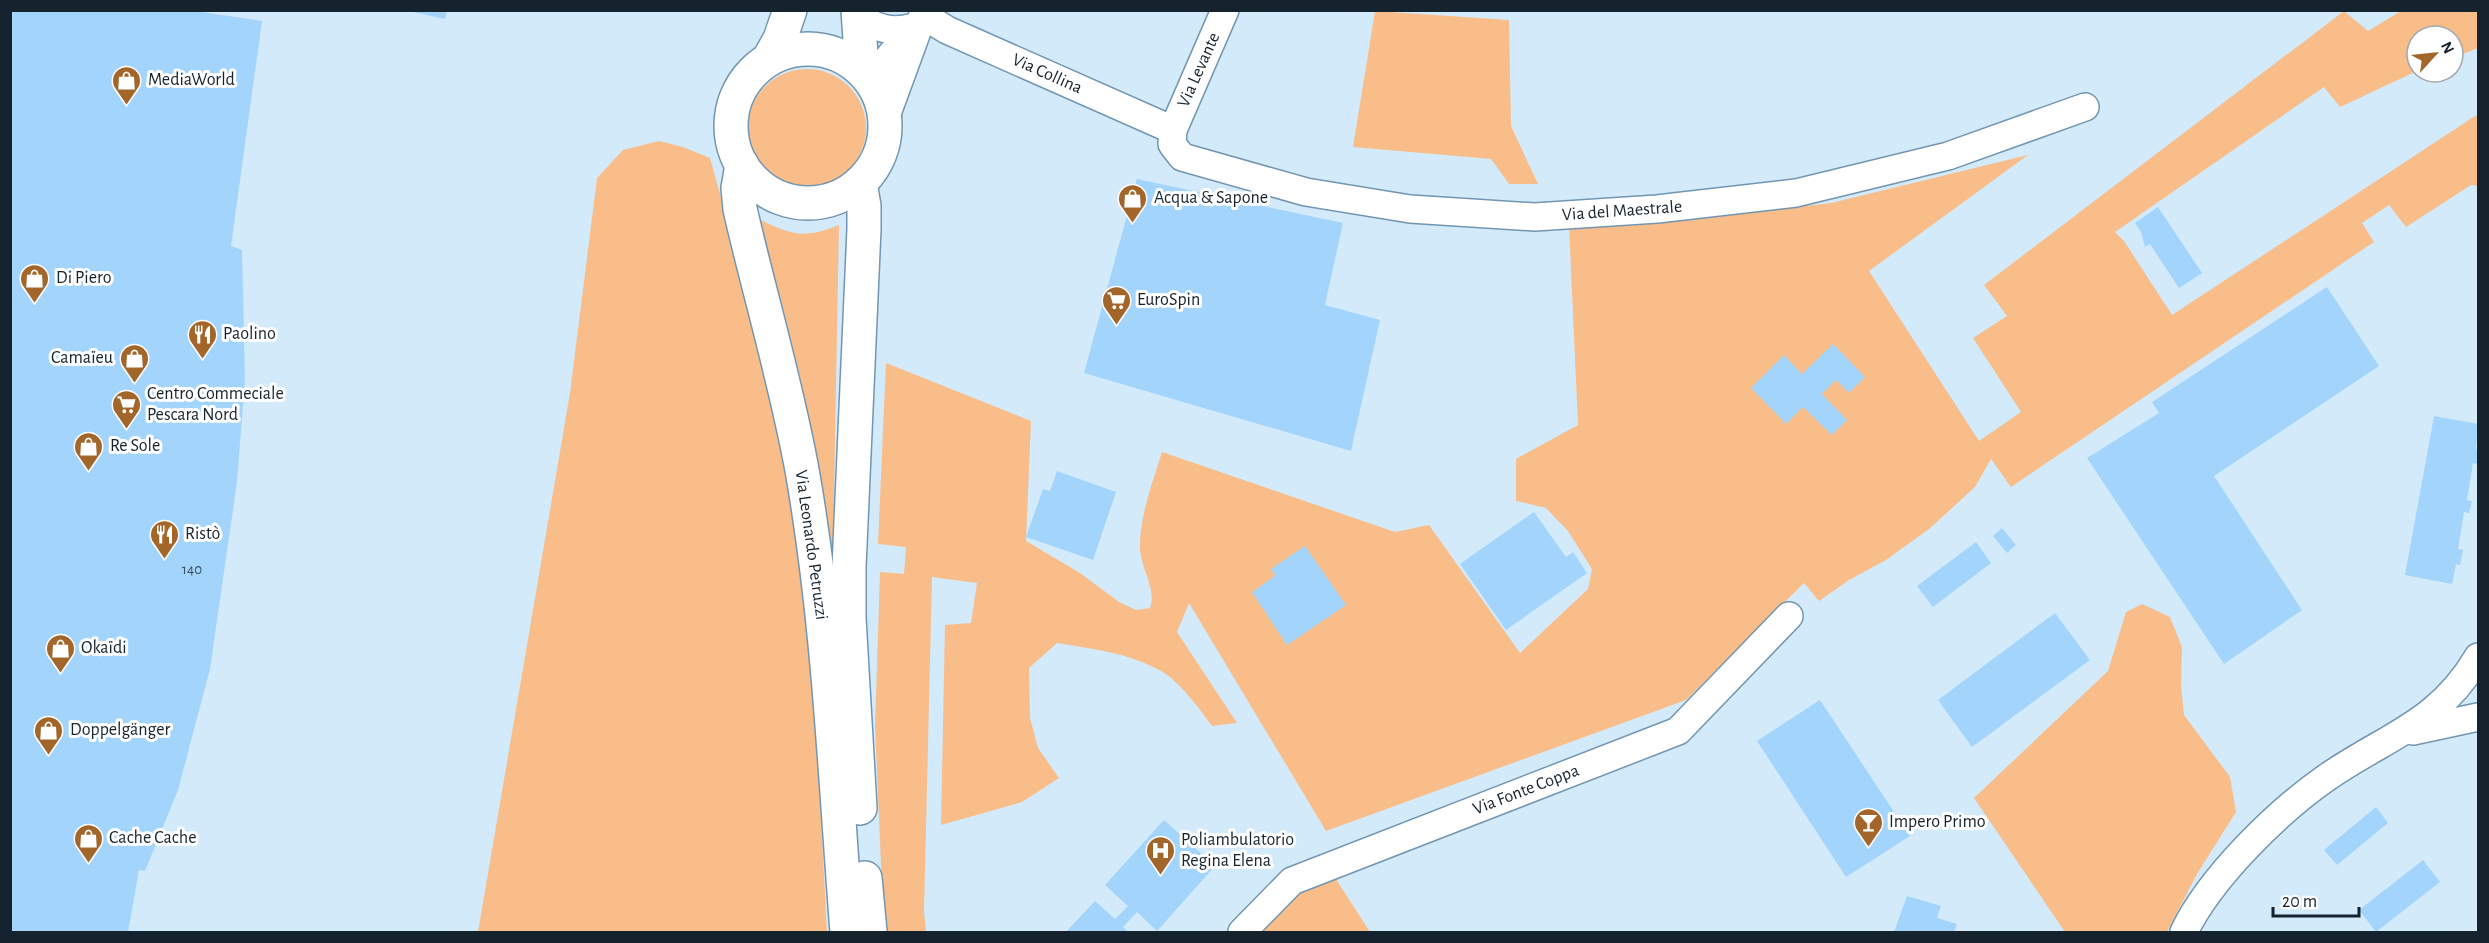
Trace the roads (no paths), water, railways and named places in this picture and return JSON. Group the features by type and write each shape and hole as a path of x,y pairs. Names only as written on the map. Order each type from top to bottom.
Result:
{"main road":[{"path":"769,59 780,39 789,10"},
{"path":"857,13 865,73 879,97 885,119 885,136 881,153 869,174 841,196 818,203 794,202 772,195 753,180 742,165 732,142 730,121 735,101 744,82 757,67 778,54 799,49 819,49 837,54 865,73"},
{"name":"Via Leonardo Petruzzi","path":"742,165 738,188 740,209 788,404 802,471 817,576 827,672 847,933"},
{"name":"Via Leonardo Petruzzi","path":"860,183 864,206 864,229 852,481 849,618 862,843 870,933"}],"street":[{"name":"Via Levante","path":"1173,130 1225,10"},
{"path":"857,13 885,30 899,31 921,18"},
{"name":"Via Collina","path":"921,18 1173,130"},
{"path":"865,73 885,62 921,18"},
{"path":"885,119 921,18"},
{"name":"Via del Maestrale","path":"1173,130 1172,144 1182,157 1306,192 1410,209 1535,217 1657,209 1797,193 1948,156 2085,107"},
{"name":"Via Fonte Coppa","path":"1242,933 1292,881 1678,731 1789,616"},
{"path":"2184,933 2207,895 2259,835 2281,814 2326,778 2428,717 2449,698 2468,675 2478,657"},
{"path":"2403,733 2478,717"}],"place":[{"name":"MediaWorld","path":"127,106"},
{"name":"Acqua & Sapone","path":"1133,224"},
{"name":"Di Piero","path":"35,304"},
{"name":"EuroSpin","path":"1116,326"},
{"name":"Paolino","path":"202,360"},
{"name":"Camaïeu","path":"134,384"},
{"name":"Centro Commeciale Pescara Nord","path":"126,430"},
{"name":"Re Sole","path":"89,472"},
{"name":"Ristò","path":"164,560"},
{"name":"Okaïdi","path":"60,674"},
{"name":"Doppelgänger","path":"49,756"},
{"name":"Impero Primo","path":"1868,848"},
{"name":"Cache Cache","path":"88,864"},
{"name":"Poliambulatorio Regina Elena","path":"1160,876"}]}
